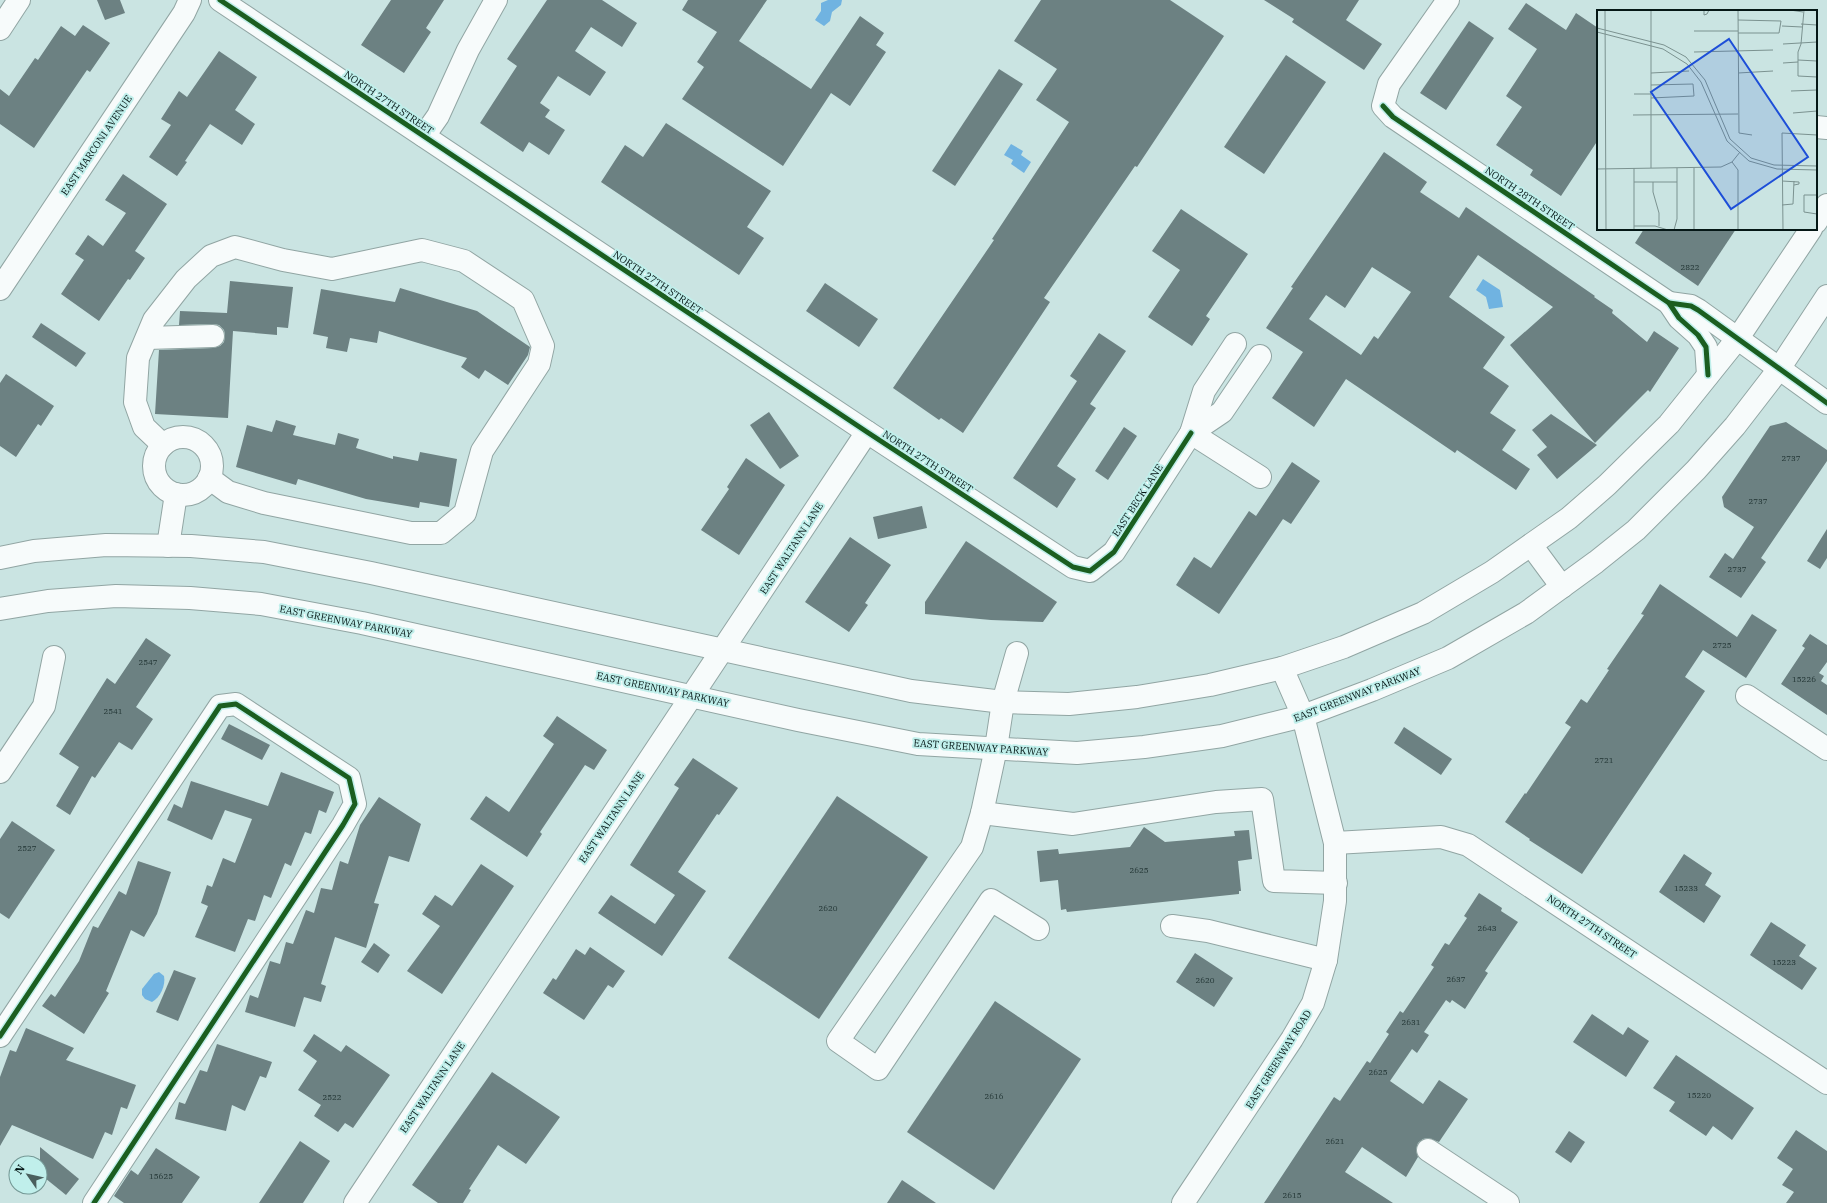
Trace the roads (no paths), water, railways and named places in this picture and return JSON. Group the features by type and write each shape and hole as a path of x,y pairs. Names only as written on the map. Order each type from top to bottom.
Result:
{"street":[{"path":"0,29 19,0"},
{"name":"EAST MARCONI AVENUE","path":"0,289 184,14 190,0"},
{"name":"NORTH 27TH STREET","path":"220,0 1072,567 1090,571"},
{"path":"424,136 438,116 468,50 496,0"},
{"name":"NORTH 28TH STREET","path":"1448,0 1389,84 1383,106 1393,117 1669,303 1679,318 1698,336 1706,348 1708,375"},
{"path":"1817,127 1827,128"},
{"path":"1817,220 1827,205"},
{"path":"0,558 34,551 106,545 191,546 264,552 371,573 609,626 723,649 770,662 911,691 1003,702 1069,704 1136,697 1210,685 1282,668 1344,647 1423,613 1492,572 1569,518 1607,485 1669,424 1738,338 1810,230"},
{"path":"163,445 144,427 135,402 138,358 154,320 186,279 211,256 235,247 284,260 332,269 422,250 464,261 523,300 543,346 539,364 482,451 465,513 441,534 411,533 264,503 228,492 209,478"},
{"path":"1779,368 1827,296"},
{"name":"NORTH 28TH STREET","path":"1669,303 1691,306 1738,338 1827,403"},
{"path":"147,338 213,336"},
{"path":"1191,433 1204,390 1235,344"},
{"path":"1191,433 1222,412 1260,356"},
{"name":"EAST GREENWAY PARKWAY","path":"0,609 48,601 116,596 190,598 261,604 362,623 798,720 918,744 1077,753 1144,747 1222,736 1303,716 1372,690 1448,658 1526,613 1596,562 1636,530 1696,470 1735,426 1779,368"},
{"name":"EAST WALTANN LANE","path":"355,1203 867,432"},
{"path":"1191,433 1260,477"},
{"name":"EAST BECK LANE","path":"1090,571 1114,552 1191,433"},
{"path":"185,436 194,438 202,443 208,451 211,459 212,469 209,478 204,486 196,492 186,495 176,494 167,490 160,484 155,475 155,456 163,445 176,437 185,436"},
{"path":"168,546 176,494"},
{"path":"1531,545 1562,587"},
{"path":"1017,653 1003,702 996,748 982,813 972,847 838,1041 878,1069 991,900 1038,929"},
{"path":"0,772 44,706 54,656"},
{"name":"EAST GREENWAY ROAD","path":"1183,1203 1299,1027 1313,1003 1326,960 1336,901 1336,843 1303,716 1282,668"},
{"path":"1747,696 1827,749"},
{"path":"0,1036 220,706 236,704 349,778 355,804 343,825 94,1203"},
{"path":"982,813 1073,824 1216,802 1262,799 1274,881 1336,883"},
{"name":"NORTH 27TH STREET","path":"1336,843 1440,837 1468,845 1827,1083"},
{"path":"1172,926 1208,931 1326,960"},
{"path":"1428,1150 1508,1203"}],"water":[{"path":"828,0 842,0 841,5 832,12 830,21 824,26 815,20 821,11 821,3"},
{"path":"1011,144 1023,151 1021,155 1031,162 1024,173 1011,164 1013,160 1004,155"},
{"path":"1483,279 1500,290 1503,307 1489,309 1486,297 1476,290"},
{"path":"159,972 164,976 164,983 158,998 152,1002 145,999 142,995 142,989 154,974"}]}
